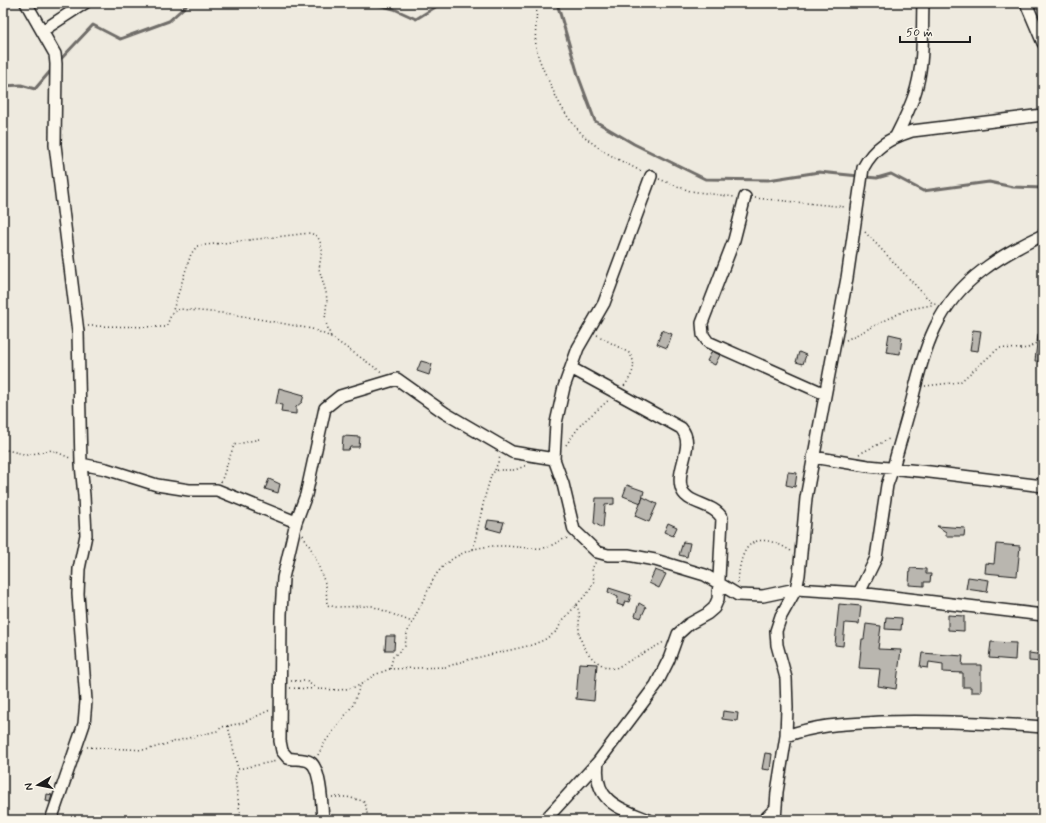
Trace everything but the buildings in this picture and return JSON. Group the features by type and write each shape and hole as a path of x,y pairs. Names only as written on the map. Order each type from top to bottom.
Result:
{"street":[{"path":"26,3 55,54 55,145 78,332 81,464 86,535 79,569 78,594 86,701 84,724 51,820"},
{"path":"42,31 85,3"},
{"path":"896,136 911,106 917,85 921,55 923,3"},
{"path":"1026,3 1043,43"},
{"path":"775,820 786,736 786,678 777,645 776,631 781,616 796,589 801,556 803,521 813,457 835,345 863,168 870,155 880,145 896,136 912,131 1043,115"},
{"path":"651,176 604,303 578,348 559,406 556,424 554,458 563,484 571,525 579,536 597,552 608,555 628,555 655,560 705,575 738,595 763,596 796,589 860,593 1043,615"},
{"path":"746,197 734,240 706,308 702,323 703,335 708,342 825,394"},
{"path":"860,593 876,558 887,485 905,427 928,342 949,303 964,286 1000,257 1043,234"},
{"path":"545,820 598,762 614,738 656,685 669,659 678,634 714,608 718,599 717,582 722,518 718,511 686,496 682,489 680,478 682,462 688,445 685,432 681,428 572,368"},
{"path":"323,820 315,767 310,761 288,758 282,751 280,741 280,690 284,578 296,522 306,495 325,408 340,396 392,380 402,381 445,413 512,452 534,457 554,458"},
{"path":"813,457 846,463 1043,486"},
{"path":"81,464 106,469 162,486 189,490 217,490 296,522"},
{"path":"786,736 809,728 830,724 904,722 985,723 1043,727"},
{"path":"598,762 598,782 609,802 622,811 649,820"},
{"path":"764,820 776,808"}],"path":[{"path":"536,3 538,57 558,101 575,128 597,148 651,176 690,191 720,196 746,197 856,208"},
{"path":"854,225 870,237 933,304"},
{"path":"78,332 83,327 89,325 166,327 191,254 197,246 310,233 317,236 322,250 319,269 327,300 325,320 331,337"},
{"path":"835,345 906,310 933,304 949,303"},
{"path":"172,313 179,309 232,314 312,329 331,337 367,360 392,380"},
{"path":"565,446 582,423 618,393 631,377 634,366 632,357 629,353 589,331"},
{"path":"915,389 928,386 956,384 980,367 999,348 1028,348 1043,339"},
{"path":"846,463 865,450 888,440 905,427"},
{"path":"217,490 227,468 234,445 258,439"},
{"path":"473,549 489,479 495,470 503,447"},
{"path":"3,449 28,455 52,450 81,464"},
{"path":"495,470 520,468 527,465 534,457"},
{"path":"296,522 319,566 326,586 327,605 336,607 372,606 412,622"},
{"path":"390,669 393,657 405,646 412,622 439,570 449,561 473,549 499,546 545,548 563,539 579,536"},
{"path":"738,595 740,567 748,544 755,540 763,540 787,548 801,556"},
{"path":"280,690 316,688 340,690 360,685 374,675 390,669 446,667 467,660 532,645 544,640 557,631 562,621 593,585 592,570 596,562 597,552"},
{"path":"576,605 579,610 579,628 584,647 590,657 610,669 616,668 678,634"},
{"path":"75,747 146,750 217,731 266,712 280,690 306,681 316,688"},
{"path":"315,767 320,750 348,713 357,696 360,685"},
{"path":"228,726 238,769 235,778 241,820"},
{"path":"238,769 288,758"},
{"path":"321,799 337,796 356,798 363,801 366,806 368,820"}],"waterway":[{"path":"59,61 93,25 120,39 169,21 189,3"},
{"path":"372,3 394,9 416,19 442,3"},
{"path":"557,3 579,78 595,121 634,144 705,179 768,180 819,172 859,176"},
{"path":"3,86 21,85 35,89 53,68"},
{"path":"865,177 877,178 891,174 923,191 989,182 1013,187 1043,188"}]}
